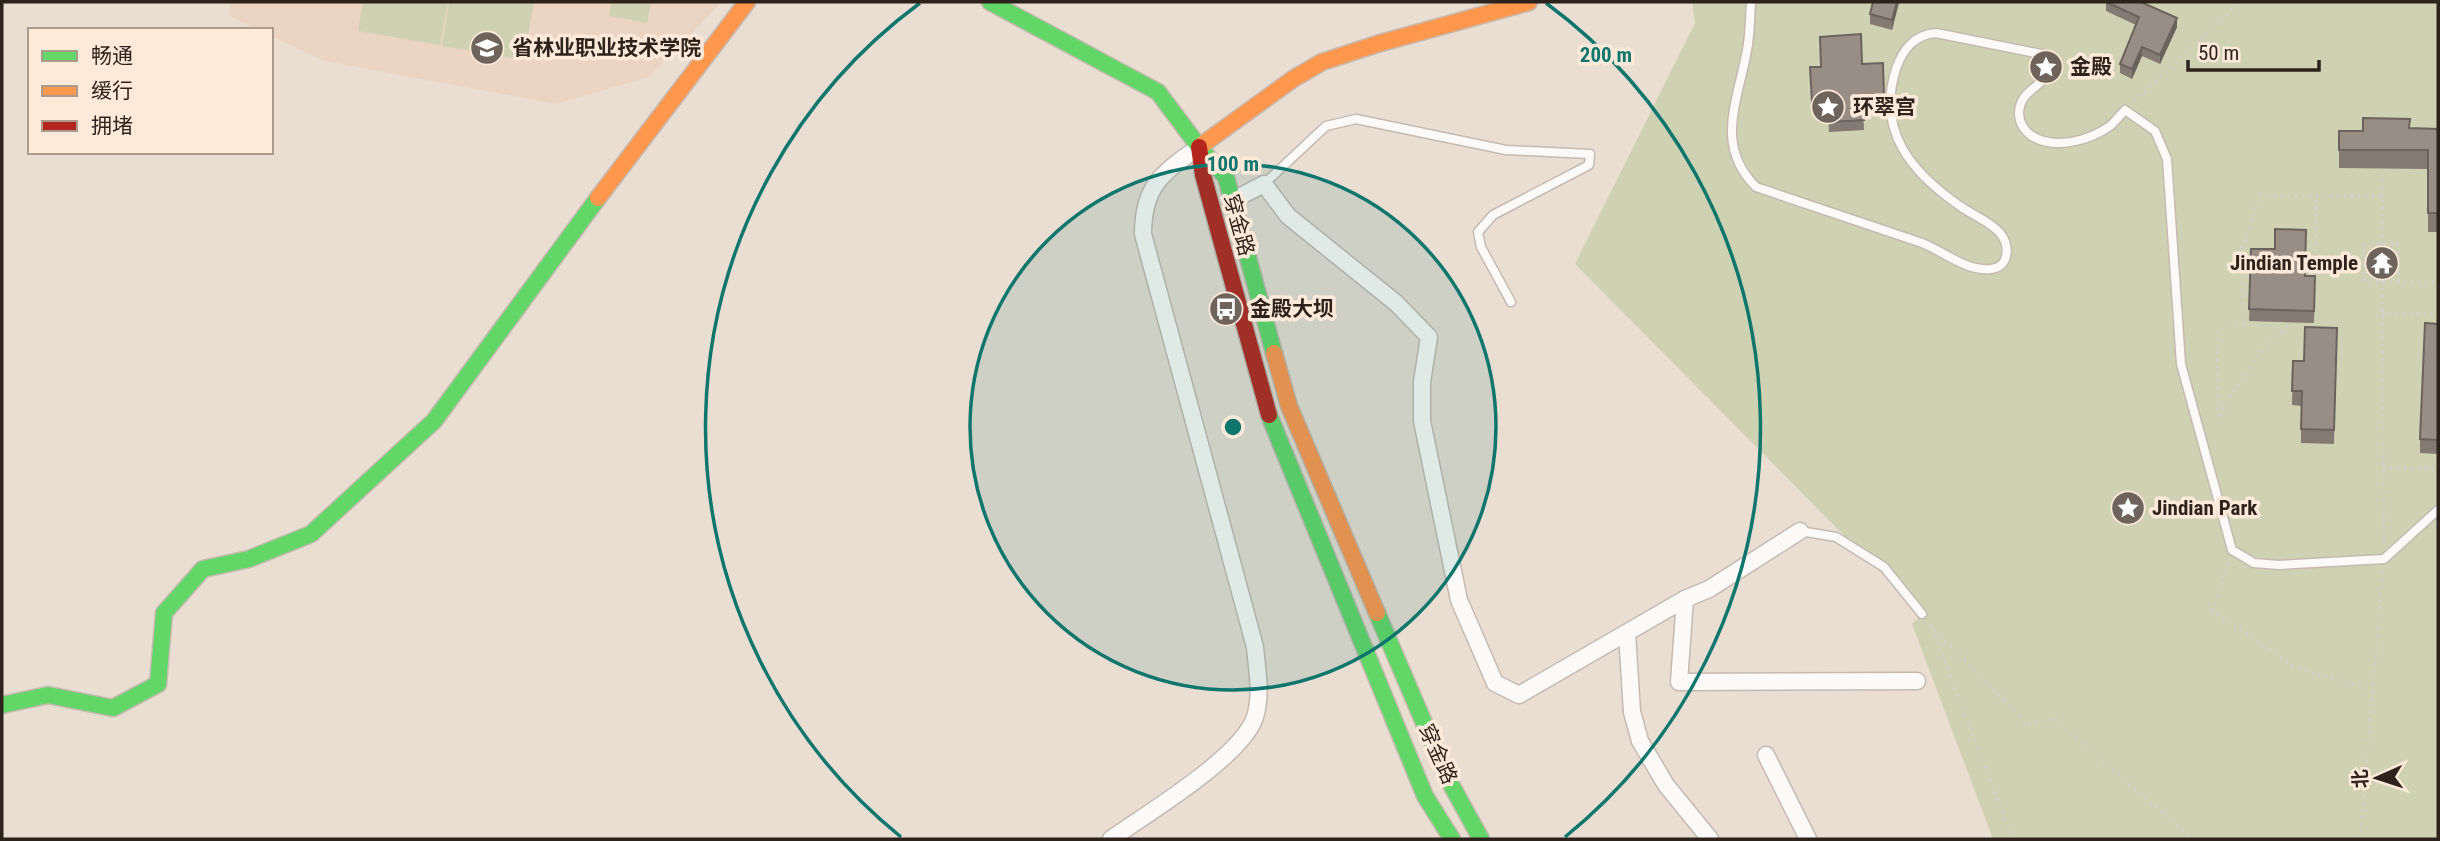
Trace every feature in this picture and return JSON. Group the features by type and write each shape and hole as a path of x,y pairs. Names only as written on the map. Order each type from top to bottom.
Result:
{"main road":[{"path":"2,705 48,695 113,708 158,684 164,613 203,569 249,559 311,534 434,421 573,230 747,2"},
{"path":"990,2 1158,92 1199,147 1293,79 1322,62 1529,2"},
{"name":"穿金路","path":"1199,147 1226,177 1289,406 1448,779 1481,839"},
{"name":"穿金路","path":"1199,147 1203,175 1270,417 1425,796 1452,839"}],"street":[{"path":"1111,839 1200,776 1229,752 1249,731 1258,701 1255,647 1143,234 1143,212 1155,183 1199,147"},
{"path":"1231,201 1264,184 1288,216 1396,303 1429,337 1422,382 1422,421 1459,600 1495,682 1519,695 1685,599 1709,589 1800,531"},
{"path":"1685,599 1679,682 1917,681"},
{"path":"1627,633 1632,712 1640,741 1666,785 1710,839"},
{"path":"1766,755 1808,839"}],"lane":[{"path":"1751,2 1748,48 1732,119 1734,158 1743,175 1756,187 1926,245 1977,268 1995,269 2003,265 2007,249 1999,233 1940,192 1917,170 1895,135 1891,96 1898,62 1914,40 1925,34 1936,33 2046,55 2049,72 2044,80 2024,94 2019,110 2023,128 2044,142 2087,138 2110,126 2125,110 2155,131 2167,159 2181,364 2232,550 2255,563 2279,565 2384,559 2438,510"},
{"path":"1264,184 1326,125 1356,119 1506,150 1590,154 1589,165 1493,215 1478,232 1481,247 1511,302"},
{"path":"1800,531 1836,537 1884,567 1922,614"}],"path":[{"path":"2125,110 2240,2"},
{"path":"2382,244 2383,174"},
{"path":"2290,311 2290,323 2256,356 2218,417 2217,330 2243,324 2242,247 2261,195 2383,196"},
{"path":"2316,195 2316,272"},
{"path":"2398,281 2398,244 2365,244 2365,282 2438,282"},
{"path":"2290,276 2365,263"},
{"path":"2360,839 2384,559 2382,281"},
{"path":"2382,313 2438,314"},
{"path":"2383,467 2438,470"},
{"path":"2232,550 2213,611 2297,668 2373,691"},
{"path":"2012,839 1930,625 2027,723 2055,718 2192,839"}],"shaded area":[{"name":"省林业职业技术学院","path":"229,2 722,2 649,77 556,104 325,61 273,37 273,28 254,28 231,17"}],"green space":[{"path":"363,2 448,2 440,45 358,31"},
{"path":"449,2 534,2 524,60 442,46"},
{"path":"612,2 651,2 647,23 609,16"},
{"name":"Jindian Park","path":"1692,2 2438,2 2438,839 1993,839 1912,624 1922,614 1575,264 1695,23"}],"building":[{"path":"1873,2 1897,2 1892,20 1870,14"},
{"path":"2106,2 2141,2 2177,18 2160,55 2142,47 2132,69 2120,64 2139,17"},
{"path":"1861,34 1862,64 1883,63 1884,98 1863,99 1864,120 1829,122 1828,101 1812,102 1810,67 1821,67 1820,37"},
{"path":"2363,118 2410,119 2409,128 2438,129 2438,213 2428,213 2428,150 2339,150 2339,131 2363,131"},
{"path":"2275,229 2306,230 2305,276 2315,276 2314,311 2249,309 2251,249 2275,249"},
{"path":"2425,323 2438,324 2438,440 2420,439"},
{"path":"2305,327 2337,328 2334,430 2301,429 2302,391 2292,391 2293,361 2304,361"}],"traffic: fast":[{"path":"990,2 1158,92 1199,147 1226,177 1274,353"},
{"path":"2,705 48,695 113,708 158,684 164,613 203,569 249,559 311,534 434,421 598,198"},
{"path":"1269,415 1425,796 1452,839"},
{"path":"1377,613 1448,779 1481,839"}],"traffic: slow":[{"path":"598,198 747,2"},
{"path":"1199,147 1293,79 1322,62 1529,2"},
{"path":"1274,353 1289,406 1377,613"}],"traffic: jam":[{"path":"1199,147 1203,175 1269,415"}],"place":[{"name":"省林业职业技术学院","path":"487,48"},
{"name":"金殿","path":"2046,67"},
{"name":"环翠宫","path":"1828,107"},
{"name":"Jindian Temple","path":"2382,263"},
{"name":"金殿大坝","path":"1226,309"},
{"name":"Jindian Park","path":"2128,508"}]}
